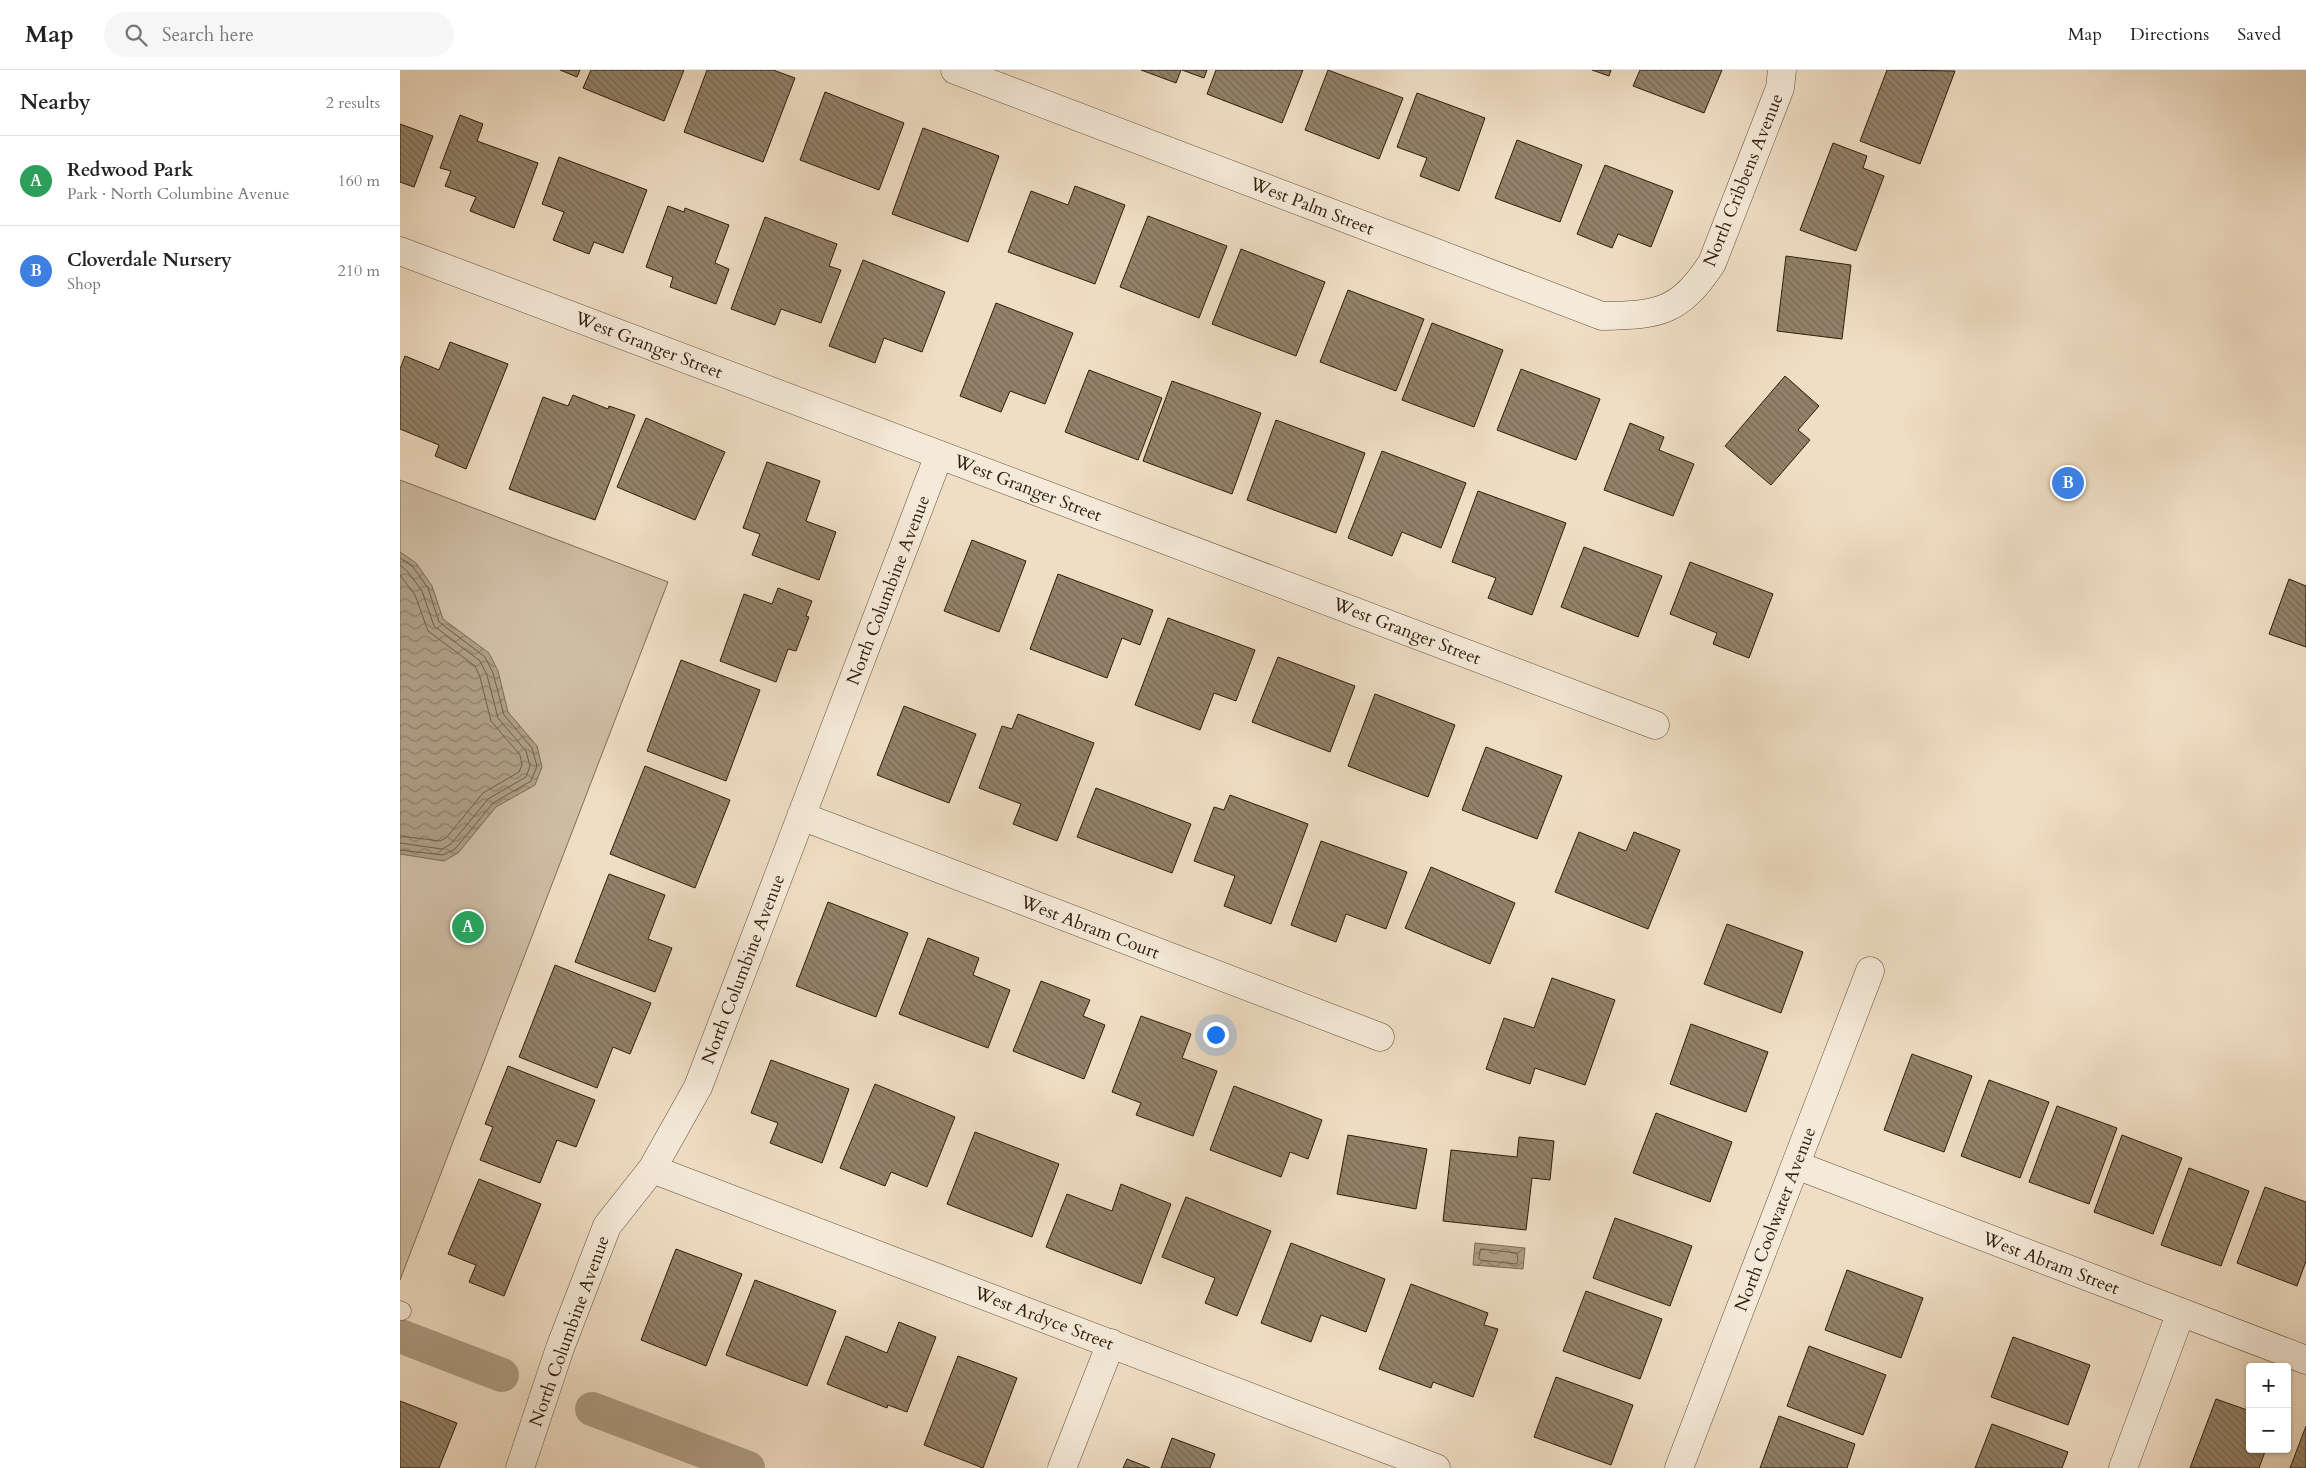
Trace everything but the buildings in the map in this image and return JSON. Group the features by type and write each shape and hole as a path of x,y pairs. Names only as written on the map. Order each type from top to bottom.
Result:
{"street":[{"name":"West Palm Street","path":"955,70 1602,316 1642,315 1672,306"},
{"name":"North Cribbens Avenue","path":"1672,306 1696,287 1712,263 1780,88 1782,70"},
{"name":"West Granger Street","path":"400,251 1655,725"},
{"name":"North Columbine Avenue","path":"520,1468 560,1348 607,1226 652,1168 698,1087 940,455"},
{"name":"West Abram Court","path":"801,816 1380,1037"},
{"name":"North Coolwater Avenue","path":"1679,1468 1870,971"},
{"name":"West Abram Street","path":"1796,1166 2306,1360"},
{"name":"West Ardyce Street","path":"652,1168 1436,1468"},
{"path":"2124,1468 2181,1312"},
{"path":"1062,1468 1111,1343"}],"shaded area":[{"path":"400,480 668,582 400,1280"}],"water":[{"path":"400,552 416,563 432,586 443,619 489,653 498,671 508,712 537,746 542,767 535,785 496,807 458,853 444,861 400,854"},
{"path":"1475,1243 1525,1248 1523,1269 1473,1265"}],"waterway":[{"path":"400,1336 502,1375"},
{"path":"592,1409 748,1468"}],"place":[{"name":"Cloverdale Nursery","path":"2068,483"},
{"name":"Redwood Park","path":"468,927"}]}
